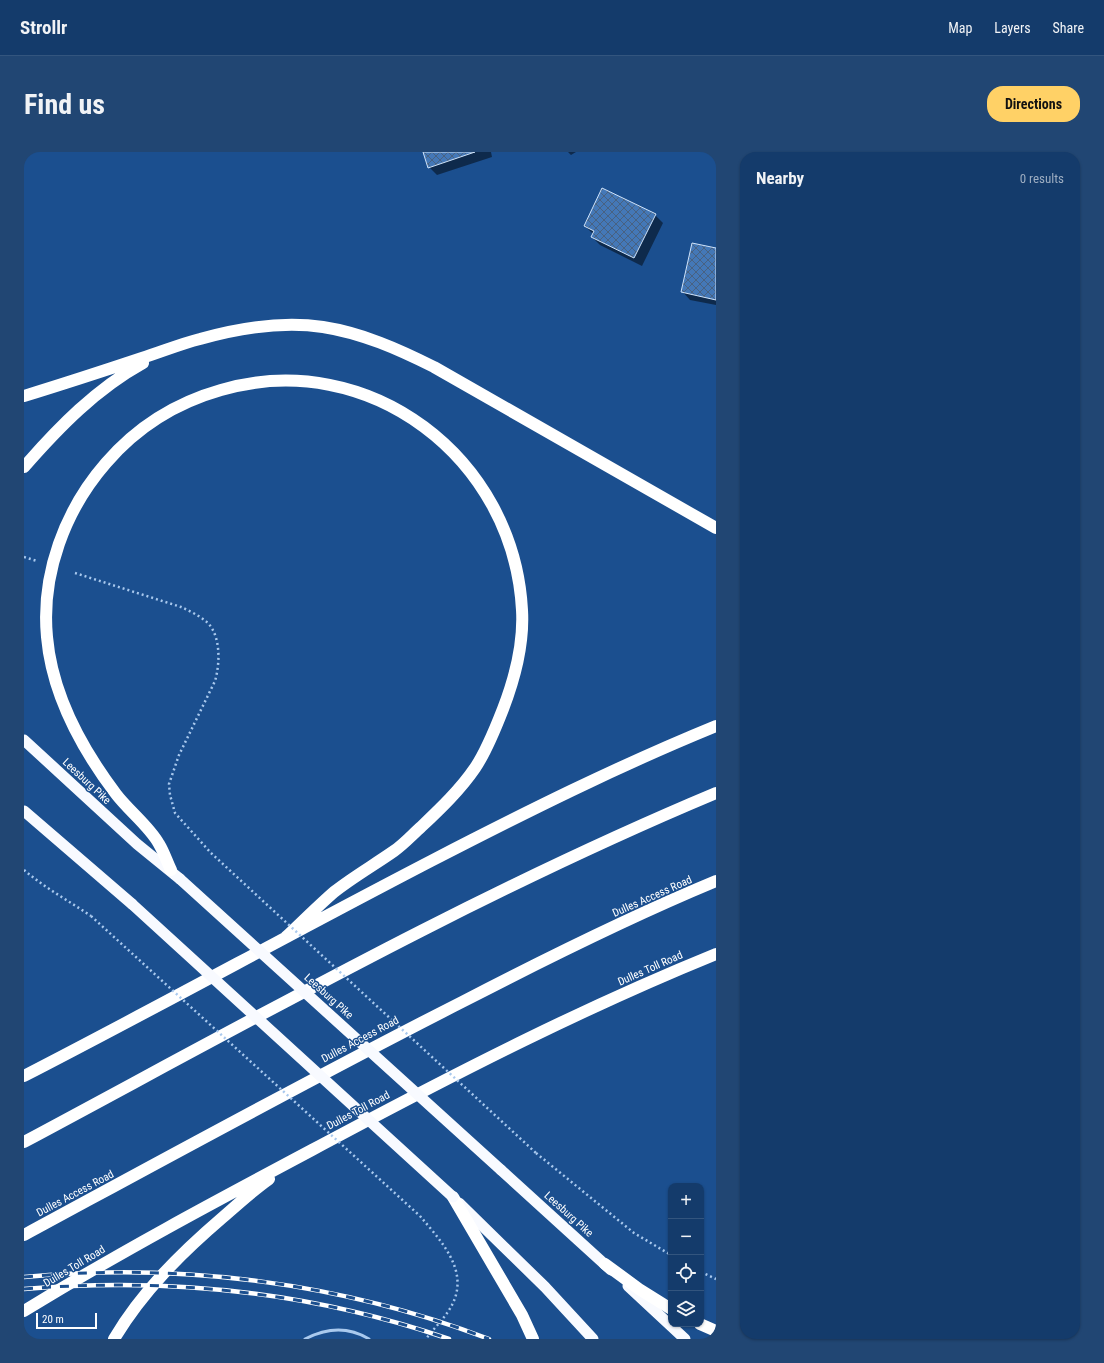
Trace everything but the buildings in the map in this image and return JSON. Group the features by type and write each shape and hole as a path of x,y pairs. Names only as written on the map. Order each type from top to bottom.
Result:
{"highway":[{"path":"24,396 198,339 229,332 260,327 290,325 321,327 344,331 411,355 434,367 716,528"},
{"path":"24,467 63,424 101,391 135,368 167,350"},
{"path":"170,870 158,842 117,795 90,757 69,719 57,688 47,638 47,593 56,553 68,521 81,496 96,474 114,454 134,434 157,418 180,405 234,386 261,381 287,380 314,382 368,395 415,420 434,434 464,464 479,484 496,514 509,542 519,579 522,612 521,646 512,686 497,724 477,766 443,806 398,848 335,892 286,937"},
{"path":"24,1076 286,937 550,801 645,756 716,726"},
{"name":"Leesburg Pike","path":"24,740 137,844 170,870 685,1339"},
{"path":"24,1142 354,965 493,894 624,833 716,794"},
{"path":"24,811 132,904 453,1197 545,1287 593,1339"},
{"name":"Dulles Access Road","path":"24,1235 277,1098 414,1026 620,924 716,881"},
{"name":"Dulles Toll Road","path":"24,1311 106,1261 159,1231 479,1063 596,1006 712,956"},
{"path":"114,1339 144,1296 166,1270 188,1248 265,1181 302,1155"},
{"path":"453,1197 522,1315 533,1339"},
{"path":"604,1264 668,1307"},
{"path":"704,1326 716,1331"}],"lane":[{"path":"305,1339 334,1329 346,1330 361,1334 369,1339"}],"path":[{"path":"24,557 37,561"},
{"path":"75,573 181,607 196,614 209,624 216,638 219,653 219,668 215,681 179,755 169,784 170,795 175,813 211,853 536,1153 634,1233 668,1253"},
{"path":"24,870 71,904 91,916 420,1216 450,1254 457,1277 456,1291 452,1306 426,1339"},
{"path":"704,1273 716,1279"}],"railway":[{"path":"24,1277 83,1273 142,1272 201,1275 260,1281 319,1291 376,1304 433,1320 489,1339"},
{"path":"24,1289 132,1285 186,1287 239,1292 292,1299 345,1310 397,1323 449,1339"}]}
